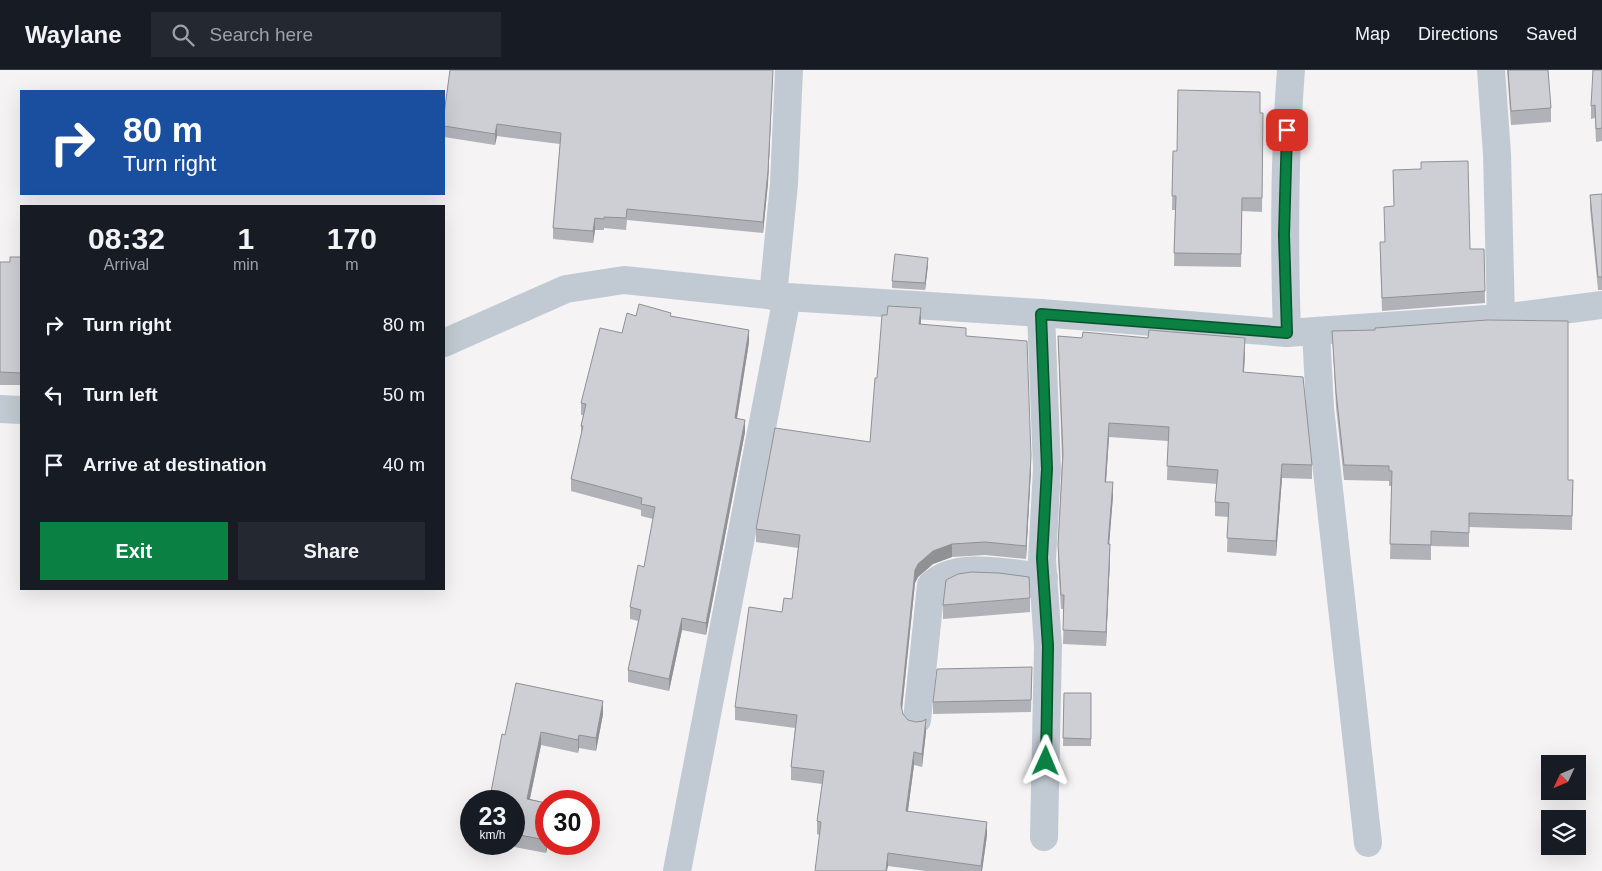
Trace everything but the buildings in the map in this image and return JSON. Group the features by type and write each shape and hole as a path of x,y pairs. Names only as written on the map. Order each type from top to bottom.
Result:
{"street":[{"path":"677,871 780,296 789,70"},
{"path":"1287,333 1284,235 1291,70"},
{"path":"1491,70 1497,154 1501,318"},
{"path":"445,343 566,289 624,280 780,296 1287,333 1501,318 1602,306"},
{"path":"1041,314 1047,469 1042,558 1048,646 1044,837"},
{"path":"1316,331 1320,408 1368,843"},
{"path":"0,409 20,410"},
{"path":"918,720 931,585 943,576 972,570 1044,578"}],"route":[{"path":"1046,761 1048,646 1042,558 1047,469 1041,314 1287,333 1284,235 1287,130"}]}
